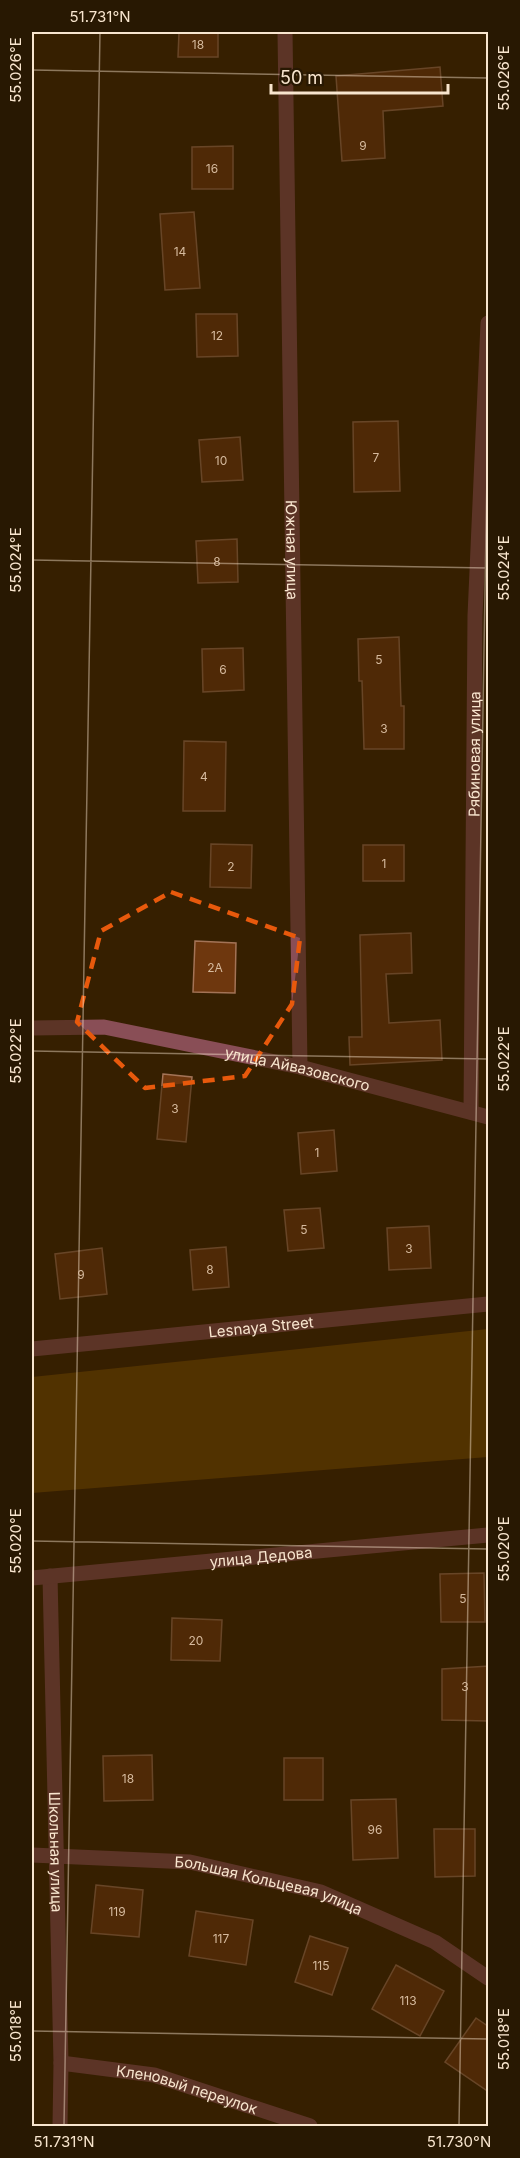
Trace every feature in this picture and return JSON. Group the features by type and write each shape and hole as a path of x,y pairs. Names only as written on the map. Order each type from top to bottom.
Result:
{"street":[{"name":"Южная улица","path":"285,32 300,1067"},
{"name":"Рябиновая улица","path":"471,1112 475,616 489,323"},
{"name":"улица Айвазовского","path":"32,1028 104,1027 300,1067 489,1117"},
{"name":"Lesnaya Street","path":"32,1349 489,1304"},
{"name":"улица Дедова","path":"32,1578 489,1535"},
{"name":"Школьная улица","path":"50,1576 61,2063 60,2127"},
{"name":"Большая Кольцевая улица","path":"32,1855 190,1862 321,1892 435,1942 489,1978"},
{"name":"Кленовый переулок","path":"61,2063 154,2075 310,2127"}],"highlighted area":[{"path":"171,892 300,938 292,1004 245,1076 145,1088 77,1022 101,931"}],"shaded area":[{"path":"488,1329 488,1457 32,1493 32,1377"}],"building":[{"path":"179,32 218,32 218,57 178,57"},
{"path":"440,67 443,106 383,111 385,158 342,161 336,76"},
{"path":"233,146 233,189 192,189 192,147"},
{"path":"194,212 200,288 165,290 160,214"},
{"path":"196,314 237,314 238,356 197,357"},
{"path":"398,421 400,491 354,492 353,422"},
{"path":"240,437 243,480 202,482 199,440"},
{"path":"237,539 238,582 198,583 196,541"},
{"path":"399,637 401,706 404,706 404,749 364,749 358,639"},
{"path":"243,648 244,690 203,692 202,649"},
{"path":"184,741 226,742 225,811 183,811"},
{"path":"211,844 252,845 251,888 210,887"},
{"path":"363,845 404,845 404,881 363,881"},
{"path":"411,933 412,973 386,974 389,1023 440,1020 442,1060 350,1065 349,1037 362,1037 360,935"},
{"path":"195,941 236,943 235,993 193,992"},
{"path":"163,1074 192,1077 186,1142 157,1139"},
{"path":"334,1130 337,1171 301,1174 298,1133"},
{"path":"320,1208 324,1248 288,1251 284,1210"},
{"path":"429,1226 431,1268 389,1270 387,1228"},
{"path":"226,1247 229,1287 193,1290 190,1250"},
{"path":"102,1248 107,1294 60,1299 55,1254"},
{"path":"484,1573 485,1622 441,1622 440,1574"},
{"path":"172,1618 222,1620 220,1661 171,1660"},
{"path":"489,1666 488,1721 442,1720 442,1669"},
{"path":"152,1755 153,1800 104,1801 103,1756"},
{"path":"284,1758 323,1758 323,1800 284,1800"},
{"path":"396,1799 398,1858 353,1860 351,1800"},
{"path":"434,1829 475,1829 475,1876 435,1877"},
{"path":"96,1885 143,1890 139,1937 91,1933"},
{"path":"196,1911 253,1920 246,1965 189,1956"},
{"path":"310,1936 348,1948 332,1995 295,1982"},
{"path":"396,1965 444,1991 420,2036 372,2009"},
{"path":"476,2018 489,2027 489,2092 445,2062"}]}
